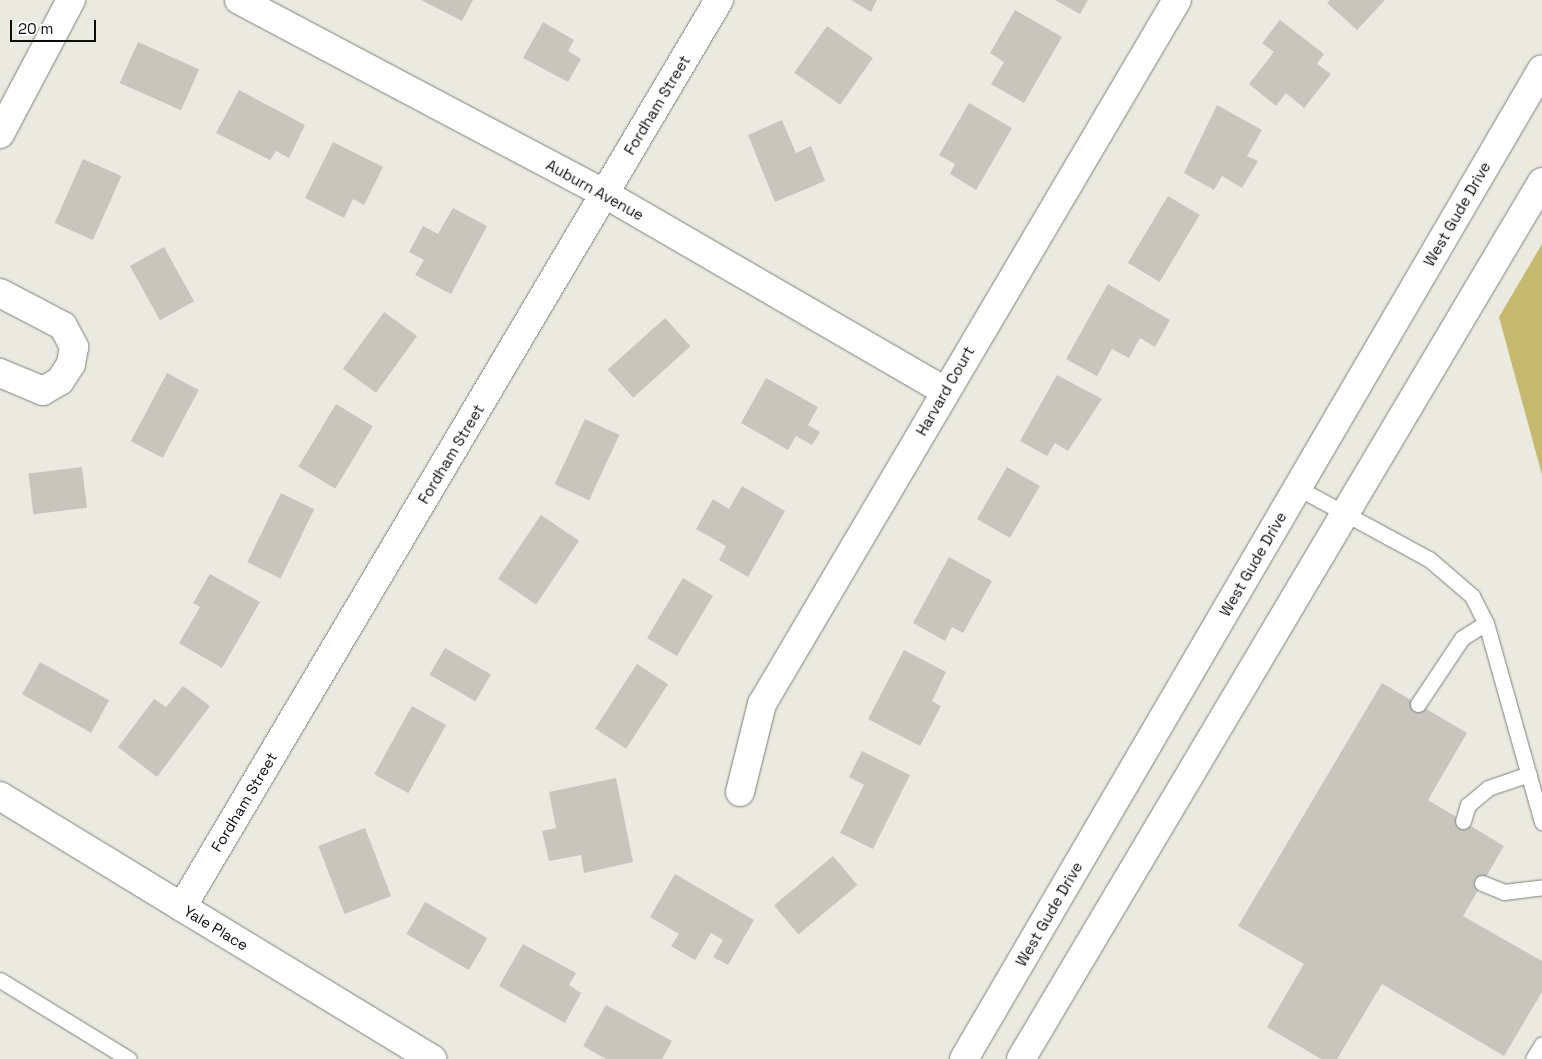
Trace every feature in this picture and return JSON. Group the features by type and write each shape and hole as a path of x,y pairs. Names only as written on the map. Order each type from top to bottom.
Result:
{"street":[{"path":"0,134 71,0"},
{"name":"Auburn Avenue","path":"239,0 605,194 945,391"},
{"name":"Fordham Street","path":"182,907 719,0"},
{"name":"Harvard Court","path":"740,792 762,704 1177,0"},
{"name":"West Gude Drive","path":"964,1059 1542,69"},
{"path":"1022,1059 1542,182"},
{"path":"0,293 63,326 74,346 60,382 43,391 0,373"},
{"name":"Yale Place","path":"0,796 432,1059"}],"lane":[{"path":"1298,488 1345,513 1457,579 1486,623 1542,822"},
{"path":"1418,704 1462,638 1486,623"},
{"path":"1463,821 1468,805 1488,788 1529,774"},
{"path":"1482,883 1504,892 1542,887"},
{"path":"0,980 129,1059"},
{"path":"1533,1059 1542,1044"}],"shaded area":[{"path":"1542,244 1542,475 1499,317"}],"building":[{"path":"421,0 473,0 462,21"},
{"path":"851,0 877,0 871,12"},
{"path":"1055,0 1088,0 1080,14"},
{"path":"1330,0 1385,0 1357,30 1327,3"},
{"path":"1015,10 1062,37 1024,103 991,84 1004,62 990,53"},
{"path":"1280,20 1324,54 1317,64 1331,74 1304,108 1286,93 1276,106 1249,84 1274,52 1262,43"},
{"path":"543,22 574,40 568,51 581,59 568,82 523,58"},
{"path":"827,26 873,58 840,105 794,73"},
{"path":"138,42 199,69 181,110 120,83"},
{"path":"239,90 305,125 289,158 276,151 270,160 216,133"},
{"path":"969,103 1012,128 976,190 950,174 955,164 939,155"},
{"path":"1217,105 1262,130 1247,156 1258,161 1242,188 1222,176 1214,190 1184,173"},
{"path":"782,120 796,153 811,146 825,181 775,202 748,135"},
{"path":"333,142 383,167 364,205 353,199 344,218 305,198"},
{"path":"83,159 121,176 93,240 55,223"},
{"path":"1168,196 1200,215 1160,282 1128,263"},
{"path":"453,208 487,226 451,294 415,275 424,260 409,252 423,226 438,234"},
{"path":"164,247 194,301 160,320 130,266"},
{"path":"1108,284 1170,320 1155,347 1140,338 1129,358 1112,349 1097,376 1066,359"},
{"path":"384,312 417,336 376,393 343,369"},
{"path":"665,318 690,346 633,398 608,370"},
{"path":"167,373 199,390 163,458 131,441"},
{"path":"1057,375 1102,399 1068,451 1055,443 1047,456 1020,441"},
{"path":"766,378 818,407 808,425 820,432 812,445 796,436 788,450 741,423"},
{"path":"336,404 373,426 335,489 298,467"},
{"path":"585,419 619,435 589,500 555,484"},
{"path":"82,467 87,508 33,514 28,474"},
{"path":"1007,467 1040,486 1010,538 977,519"},
{"path":"742,486 785,511 748,577 719,560 726,546 696,529 713,499 729,509"},
{"path":"281,493 314,509 281,578 247,562"},
{"path":"541,515 579,541 536,605 498,579"},
{"path":"949,557 992,581 963,633 952,627 945,641 913,623"},
{"path":"210,574 260,602 222,668 179,643 200,607 193,603"},
{"path":"683,578 713,596 677,656 647,638"},
{"path":"445,648 491,674 475,701 430,675"},
{"path":"904,650 946,672 932,701 941,706 920,746 868,719"},
{"path":"40,662 109,700 91,733 22,694"},
{"path":"637,664 668,684 626,749 595,729"},
{"path":"1382,683 1467,733 1428,800 1504,846 1463,916 1542,961 1542,992 1504,1056 1382,984 1337,1059 1321,1059 1267,1027 1304,964 1238,926"},
{"path":"183,686 210,706 157,777 118,747 154,699 166,707"},
{"path":"412,706 446,725 408,793 374,774"},
{"path":"862,751 910,775 873,849 840,833 864,785 849,777"},
{"path":"616,778 633,862 584,873 581,855 549,861 542,831 556,828 549,792"},
{"path":"365,828 391,896 344,914 318,846"},
{"path":"833,856 857,885 798,935 774,905"},
{"path":"675,874 754,920 728,965 713,957 723,940 711,933 695,960 671,946 679,934 650,917"},
{"path":"425,902 487,938 469,970 406,934"},
{"path":"523,944 576,973 569,985 581,993 565,1023 499,986"},
{"path":"606,1005 672,1041 662,1059 606,1059 583,1046"}]}
